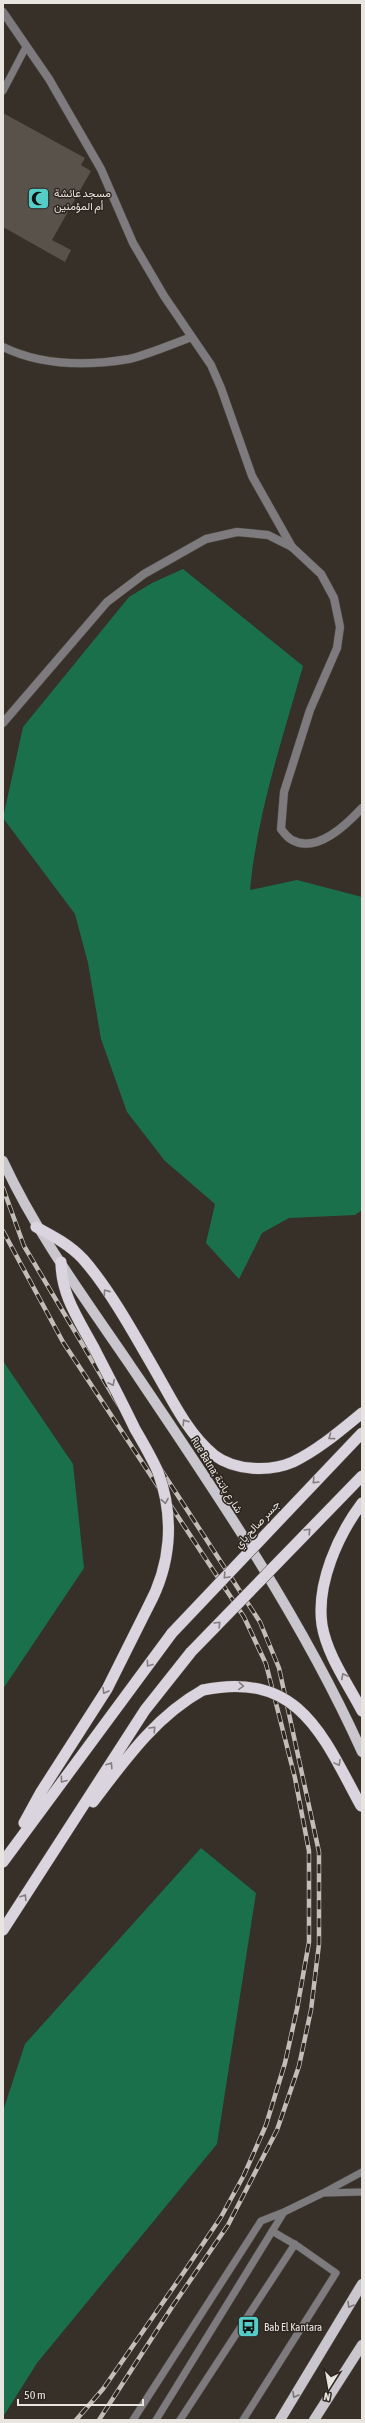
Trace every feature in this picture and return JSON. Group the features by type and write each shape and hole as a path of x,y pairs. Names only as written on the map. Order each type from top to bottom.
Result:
{"highway":[{"path":"36,1227 61,1240 84,1260 128,1324 190,1430 216,1456 228,1462 257,1469 274,1467 292,1462 316,1448 362,1413"},
{"path":"6,1858 41,1792 107,1689 158,1589 168,1552 169,1528 166,1503 157,1471 68,1299 61,1276 61,1262"},
{"name":"جسر صالح باي","path":"6,1858 172,1633 362,1433"},
{"path":"3,1930 145,1710 191,1652 362,1476"},
{"path":"362,1503 339,1543 327,1572 323,1595 322,1625 330,1650 362,1711"},
{"path":"41,1869 131,1753 166,1716 184,1701 203,1690 225,1685 251,1687 279,1696 296,1705 311,1720 324,1738 361,1808"}],"main road":[{"name":"Rue Batna; شارع باتنة","path":"3,1161 36,1227 189,1452 280,1598 324,1671 362,1752"},
{"path":"280,2420 362,2284"},
{"path":"317,2419 362,2345"}],"street":[{"path":"3,12 49,79 101,169 133,243 160,290 211,365 222,388 252,476 292,547"},
{"path":"3,347 44,361 79,364 130,358 192,337"},
{"path":"3,723 107,602 144,574 206,539 237,532 268,535 292,547 321,574 334,598 340,627 337,648 310,710 284,792 281,829 292,840 303,844 323,840 344,827 362,808"}],"lane":[{"path":"3,91 26,47"},
{"path":"133,2420 261,2221 284,2212 362,2172"},
{"path":"323,2193 362,2192"},
{"path":"156,2420 284,2212"},
{"path":"243,2420 336,2273 295,2244 272,2232"},
{"path":"180,2420 295,2244"}],"green space":[{"path":"183,569 303,666 264,805 253,862 250,890 297,880 362,897 362,1210 355,1215 289,1218 262,1233 239,1279 206,1243 215,1204 165,1161 127,1112 101,1039 88,963 75,914 3,818 23,727 129,597 152,583"},
{"path":"3,1361 73,1464 84,1568 3,1689"},
{"path":"201,1848 256,1893 217,2144 37,2363 3,2417 3,2111 25,2044"}],"building":[{"name":"مسجد عائشة أم المؤمنين","path":"3,113 85,158 81,165 91,171 52,240 71,250 65,262 3,227"}],"railway":[{"path":"3,1188 24,1246 115,1399 260,1622 279,1668 319,1852 319,1944 311,2010 299,2066 277,2130 228,2225 172,2307 99,2420"},
{"path":"3,1231 63,1342 244,1617 266,1664 295,1778 309,1851 309,1942 297,2009 285,2063 266,2125 244,2175 221,2217 103,2389 76,2420"}],"place":[{"name":"مسجد عائشة أم المؤمنين","path":"39,199"},
{"name":"Bab El Kantara","path":"249,2327"}]}
